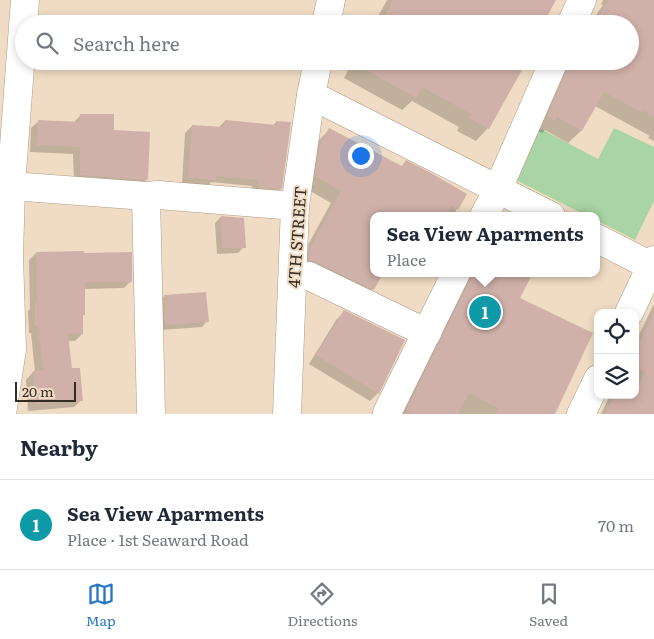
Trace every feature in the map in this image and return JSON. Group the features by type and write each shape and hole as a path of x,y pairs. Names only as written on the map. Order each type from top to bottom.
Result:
{"street":[{"path":"24,15 25,0"},
{"path":"328,15 330,0"},
{"path":"575,15 582,0"},
{"path":"2,414 6,348 5,257 20,70"},
{"name":"4TH STREET","path":"287,414 295,206 316,70"},
{"path":"486,212 550,70"},
{"path":"311,95 543,212"},
{"path":"11,186 295,206"},
{"path":"146,196 151,414"},
{"path":"600,240 653,263 631,309"},
{"path":"309,276 427,333"},
{"path":"387,413 454,277"},
{"path":"581,414 594,387"}],"green space":[{"path":"537,127 598,159 614,128 654,147 654,201 635,240 600,222 600,212 579,212 512,178"}],"building":[{"path":"393,0 556,0 548,15 386,15"},
{"path":"609,0 654,0 654,117 604,92 582,131 557,117 555,121 547,116 567,70 639,70 639,15 599,15"},
{"path":"366,70 522,70 489,129 469,118 471,114 422,87 416,98"},
{"path":"80,114 114,114 114,130 150,132 148,180 80,175 80,147 37,145 38,120 80,122"},
{"path":"225,120 276,125 276,121 291,122 282,189 258,187 259,180 216,176 216,180 188,178 192,125 224,127"},
{"path":"329,128 402,166 406,160 467,194 458,210 452,206 448,212 370,212 370,277 381,277 374,290 309,260 309,250 341,191 315,176 319,146"},
{"path":"221,216 244,218 246,248 222,248"},
{"path":"84,251 84,253 132,252 132,282 85,282 83,334 68,334 72,368 80,368 83,401 35,404 33,371 43,370 38,326 35,326 35,303 37,302 36,252"},
{"path":"470,277 531,277 520,298 593,333 555,414 495,414 498,408 469,393 458,414 414,414 406,410"},
{"path":"206,292 209,322 165,325 164,295"},
{"path":"344,310 405,340 379,394 316,355"},
{"path":"654,313 654,414 605,414 612,399 639,399 639,384 645,372 639,369 639,343"}],"place":[{"name":"Sea View Aparments","path":"485,312"}]}
